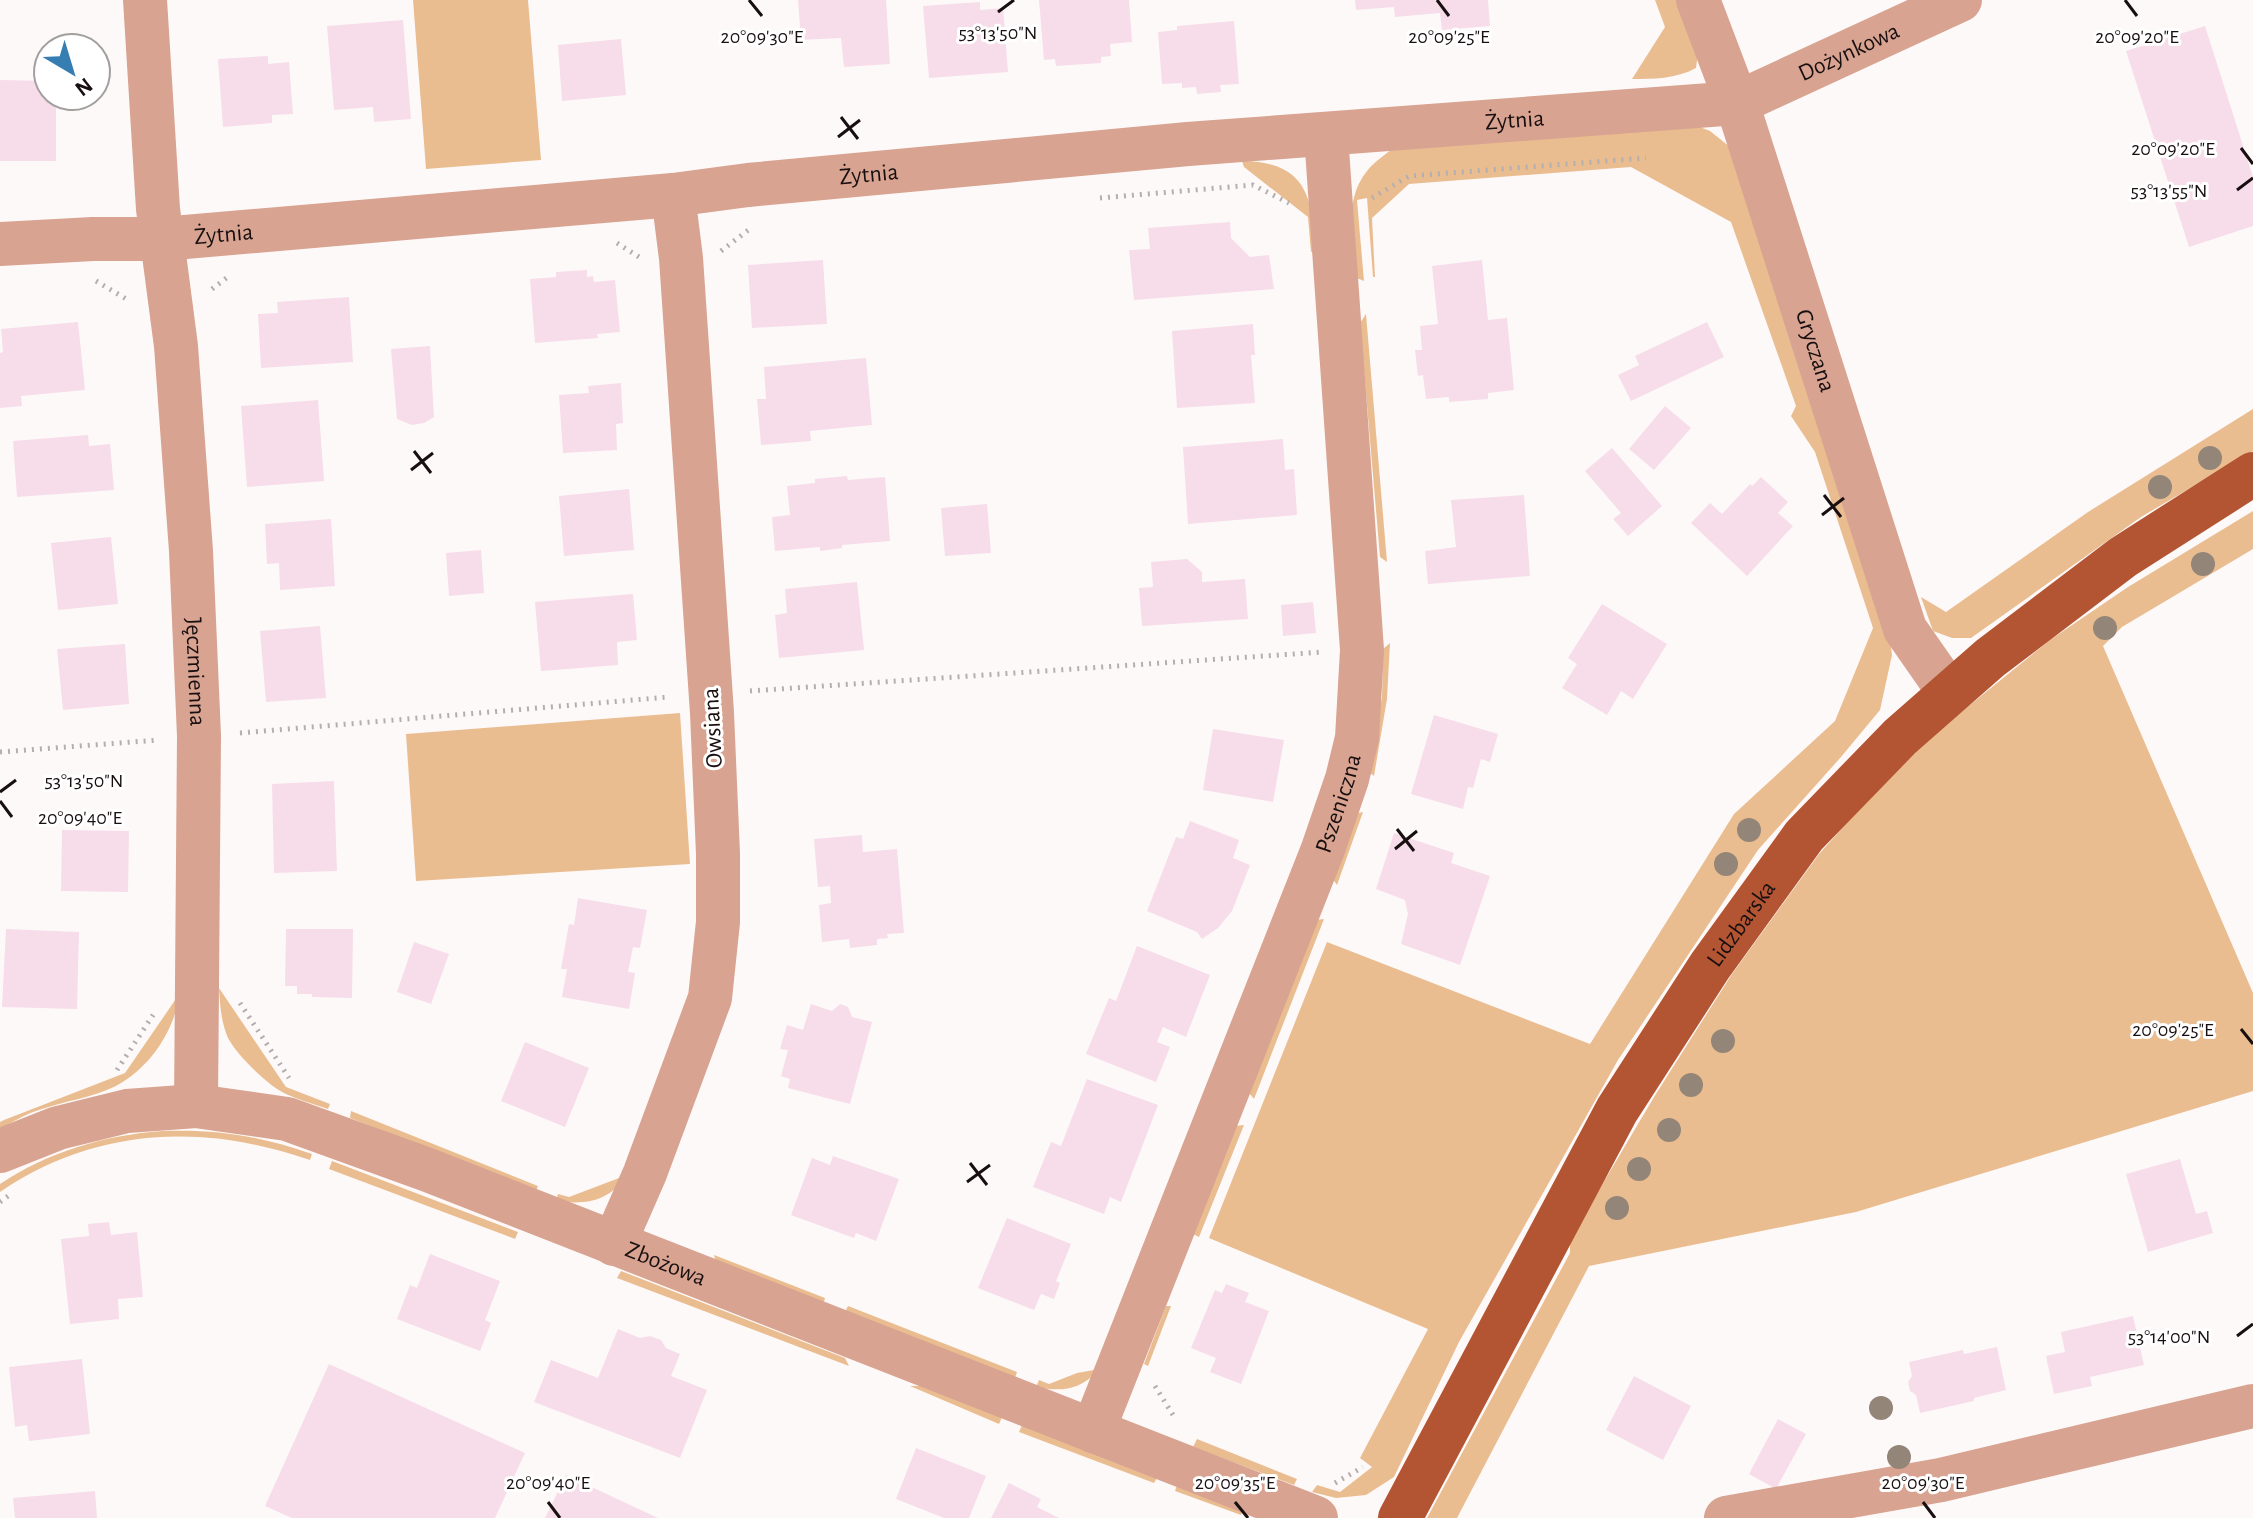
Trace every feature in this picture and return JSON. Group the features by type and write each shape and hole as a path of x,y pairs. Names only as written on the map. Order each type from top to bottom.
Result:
{"main road":[{"name":"Lidzbarska","path":"1400,1518 1617,1110 1710,966 1804,836 1900,737 1949,692 2123,557 2253,474"}],"street":[{"name":"Jęczmienna","path":"145,0 158,209 176,346 191,551 199,736 196,1106"},
{"name":"Gryczana","path":"1698,0 1737,103 1905,629 1949,692"},
{"name":"Dożynkowa","path":"1737,103 1960,0"},
{"name":"Żytnia","path":"0,244 162,239 673,195 748,185 1157,147 1737,103"},
{"name":"Pszeniczna","path":"1093,1431 1323,849 1347,779 1357,738 1362,650 1326,135"},
{"name":"Owsiana","path":"614,1244 645,1173 710,998 718,922 712,713 681,258 673,195"},
{"name":"Zbożowa","path":"10,1169 58,1128 127,1111 196,1106 287,1119 428,1170 1316,1518"},
{"path":"1726,1518 1941,1480 2253,1406"}],"path":[{"path":"1097,198 1253,185 1297,207"},
{"path":"608,238 645,261 681,258 708,260 752,228"},
{"path":"91,278 126,300 202,297 240,267"},
{"path":"0,1202 10,1169"}],"shaded area":[{"path":"413,0 528,0 541,160 426,169"},
{"path":"1655,0 1679,0 1698,53 1696,68 1672,76 1632,79 1665,27"},
{"path":"1695,125 1710,131 1730,147 1887,617 1892,655 1880,710 1758,850 1618,1060 1459,1342 1394,1477 1366,1495 1336,1498 1312,1492 1317,1485 1340,1492 1372,1467 1360,1458 1428,1329 1209,1238 1327,942 1590,1044 1734,814 1835,721 1873,628 1815,452 1791,416 1796,406 1731,222 1631,167 1409,184 1372,218 1375,277 1367,198 1357,200 1364,281 1354,277 1351,222 1355,195 1367,171 1391,150"},
{"path":"1242,161 1264,163 1293,175 1308,198 1317,250 1311,252 1308,217 1244,167"},
{"path":"1366,314 1387,562 1380,557 1360,323"},
{"path":"2253,409 2253,451 2141,517 1971,638 1952,638 1933,631 1921,597 1946,612 2088,512"},
{"path":"2253,511 2253,549 2122,627 2103,646 2253,993 2253,1091 1856,1212 1589,1266 1457,1518 1427,1518 1570,1253 1570,1239 1732,974 1819,854 1907,756 2050,640 2128,587"},
{"path":"1390,643 1387,699 1374,776 1365,769 1382,698 1383,649"},
{"path":"680,713 690,864 416,881 406,734"},
{"path":"1363,812 1337,885 1332,878 1354,814"},
{"path":"1324,919 1254,1099 1249,1093 1315,920"},
{"path":"219,988 286,1087 330,1104 328,1109 279,1090 246,1061 228,1038 221,1013"},
{"path":"180,993 172,1021 159,1047 129,1078 97,1094 34,1112 0,1129 0,1122 4,1120 125,1073"},
{"path":"351,1111 538,1186 536,1191 350,1118"},
{"path":"1244,1125 1199,1237 1193,1234 1235,1126"},
{"path":"162,1131 238,1135 312,1154 310,1160 230,1140 151,1138 74,1154 36,1170 0,1192 0,1184 57,1154 119,1136"},
{"path":"332,1161 518,1232 515,1239 329,1169"},
{"path":"627,1175 612,1191 596,1200 556,1201 558,1194 569,1197"},
{"path":"714,1255 825,1298 823,1305 716,1263"},
{"path":"621,1271 845,1358 849,1366 617,1278"},
{"path":"848,1306 1017,1372 1015,1378 845,1312"},
{"path":"1166,1306 1171,1306 1148,1366 1144,1364"},
{"path":"1094,1370 1097,1372 1090,1378 1069,1388 1036,1387 1039,1380 1049,1384"},
{"path":"910,1386 925,1386 1002,1417 999,1424"},
{"path":"1022,1425 1157,1478 1154,1483 1019,1432"},
{"path":"1197,1439 1297,1479 1294,1485 1193,1447"},
{"path":"1177,1485 1243,1510 1241,1515 1175,1491"}],"building":[{"path":"798,0 886,0 890,64 844,67 841,38 801,40"},
{"path":"1039,0 1129,0 1132,42 1110,44 1111,56 1101,57 1101,63 1056,66 1055,59 1044,60"},
{"path":"1355,0 1488,0 1490,26 1442,30 1440,13 1395,17 1394,7 1356,10"},
{"path":"980,2 980,10 1003,8 1008,72 929,78 923,6"},
{"path":"403,20 411,119 374,122 373,107 334,110 327,26"},
{"path":"1234,21 1239,84 1220,85 1221,92 1197,94 1196,87 1182,88 1182,83 1162,84 1158,32 1177,30 1177,26"},
{"path":"2205,26 2253,177 2253,226 2189,247 2126,51"},
{"path":"621,39 626,95 562,101 558,45"},
{"path":"268,56 268,64 289,62 293,114 272,115 272,123 223,127 218,59"},
{"path":"0,80 32,81 32,112 56,112 56,161 0,161"},
{"path":"1230,222 1231,238 1250,257 1269,255 1274,289 1134,300 1129,250 1150,249 1148,228"},
{"path":"823,260 827,324 752,328 748,265"},
{"path":"1482,260 1488,320 1507,318 1514,390 1488,393 1488,399 1449,402 1449,397 1426,399 1423,375 1418,376 1415,350 1422,350 1420,326 1438,324 1432,266"},
{"path":"587,270 587,277 593,276 594,282 615,280 620,332 597,334 598,338 535,343 530,279 556,277 556,272"},
{"path":"349,297 353,362 261,368 258,314 278,313 277,302"},
{"path":"78,322 85,390 21,396 22,406 0,408 1,329"},
{"path":"1707,322 1724,357 1631,401 1618,375 1639,365 1635,356"},
{"path":"1253,324 1255,355 1251,355 1255,403 1177,408 1172,331"},
{"path":"430,346 434,417 412,425 397,419 391,349"},
{"path":"866,358 872,425 810,431 811,441 761,445 757,399 766,399 764,367"},
{"path":"621,383 623,423 616,424 617,450 563,453 559,395 589,393 588,386"},
{"path":"318,400 324,481 247,487 241,406"},
{"path":"1665,406 1691,428 1654,470 1629,449"},
{"path":"88,435 89,446 110,444 114,490 17,497 13,441"},
{"path":"1283,439 1285,470 1294,469 1297,515 1188,524 1183,447"},
{"path":"1612,448 1662,506 1628,536 1613,519 1621,513 1585,471"},
{"path":"847,476 848,480 885,477 890,541 842,545 842,548 820,551 820,547 775,551 772,517 790,515 787,486"},
{"path":"1761,477 1788,502 1778,513 1793,526 1747,576 1691,523 1710,503 1722,514 1750,484 1752,486"},
{"path":"629,489 634,550 564,556 559,496"},
{"path":"1524,495 1530,576 1428,584 1425,551 1456,547 1451,500"},
{"path":"987,504 991,553 945,556 941,508"},
{"path":"331,519 335,586 280,590 279,563 267,564 265,524"},
{"path":"111,537 118,604 58,610 51,543"},
{"path":"481,550 484,593 449,596 446,553"},
{"path":"1187,559 1202,572 1202,582 1245,579 1248,619 1142,626 1139,588 1153,587 1151,562"},
{"path":"857,582 864,650 779,658 775,615 787,613 785,589"},
{"path":"633,594 637,640 617,642 618,665 541,671 535,602"},
{"path":"1313,602 1316,633 1283,636 1281,605"},
{"path":"1602,604 1667,644 1633,699 1621,691 1607,715 1562,688 1577,664 1568,658"},
{"path":"320,626 326,698 266,702 260,631"},
{"path":"125,644 129,704 63,710 57,649"},
{"path":"1434,715 1498,734 1490,762 1481,759 1473,788 1468,787 1463,809 1411,794"},
{"path":"1213,729 1284,740 1273,802 1203,790"},
{"path":"334,781 337,871 274,873 272,784"},
{"path":"1190,821 1239,840 1233,858 1250,865 1232,911 1218,928 1202,939 1197,932 1147,911 1176,837 1183,839"},
{"path":"62,830 129,831 128,892 61,891"},
{"path":"1394,833 1454,853 1451,863 1490,876 1460,965 1401,944 1408,914 1405,900 1376,889"},
{"path":"862,835 863,852 897,849 904,933 887,934 888,938 877,939 877,945 850,948 849,939 822,942 819,905 831,903 830,886 818,887 814,839"},
{"path":"578,898 647,910 640,948 633,947 628,972 635,973 629,1009 562,997 567,969 561,969 569,924 574,925"},
{"path":"6,929 79,932 77,1009 2,1007"},
{"path":"286,929 353,929 352,998 312,997 312,994 297,994 297,986 285,986"},
{"path":"414,942 449,954 431,1004 397,992"},
{"path":"1137,946 1210,975 1186,1037 1163,1027 1157,1042 1170,1047 1156,1082 1086,1054 1109,998 1116,1001"},
{"path":"811,1004 832,1011 840,1004 848,1007 852,1017 872,1022 850,1104 788,1088 790,1079 781,1076 788,1050 780,1049 787,1025 803,1030"},
{"path":"525,1042 589,1068 565,1127 501,1101"},
{"path":"1087,1079 1158,1105 1121,1202 1110,1197 1104,1214 1033,1187 1051,1142 1061,1146"},
{"path":"833,1156 899,1179 876,1241 856,1233 854,1238 791,1215 812,1158 830,1165"},
{"path":"2180,1159 2196,1214 2207,1211 2213,1233 2148,1252 2126,1174"},
{"path":"1007,1218 1071,1244 1056,1281 1060,1283 1054,1299 1041,1294 1034,1310 978,1288"},
{"path":"109,1222 111,1235 137,1232 143,1297 118,1299 119,1319 70,1324 61,1239 89,1236 88,1224"},
{"path":"430,1254 500,1281 485,1320 491,1323 480,1351 397,1319 410,1285 417,1288"},
{"path":"1226,1284 1249,1293 1245,1302 1269,1311 1241,1384 1210,1372 1216,1358 1191,1348 1215,1290 1222,1293"},
{"path":"2133,1316 2144,1365 2090,1377 2092,1386 2054,1394 2046,1356 2065,1352 2061,1332"},
{"path":"618,1329 640,1338 650,1336 661,1340 666,1348 680,1354 671,1376 707,1390 680,1458 534,1402 551,1360 598,1378"},
{"path":"1997,1347 2006,1390 1920,1413 1916,1395 1910,1391 1908,1382 1912,1376 1909,1362 1963,1350 1964,1354"},
{"path":"82,1359 90,1434 29,1441 27,1425 15,1427 9,1367"},
{"path":"329,1364 525,1453 495,1518 292,1518 265,1506"},
{"path":"1634,1376 1691,1406 1663,1460 1606,1430"},
{"path":"1778,1419 1806,1434 1776,1489 1749,1474"},
{"path":"916,1448 986,1476 969,1518 944,1518 896,1499"},
{"path":"566,1475 658,1518 545,1518"},
{"path":"1009,1483 1041,1499 1037,1507 1059,1518 991,1518"},
{"path":"95,1491 97,1518 15,1518 13,1498"}]}
